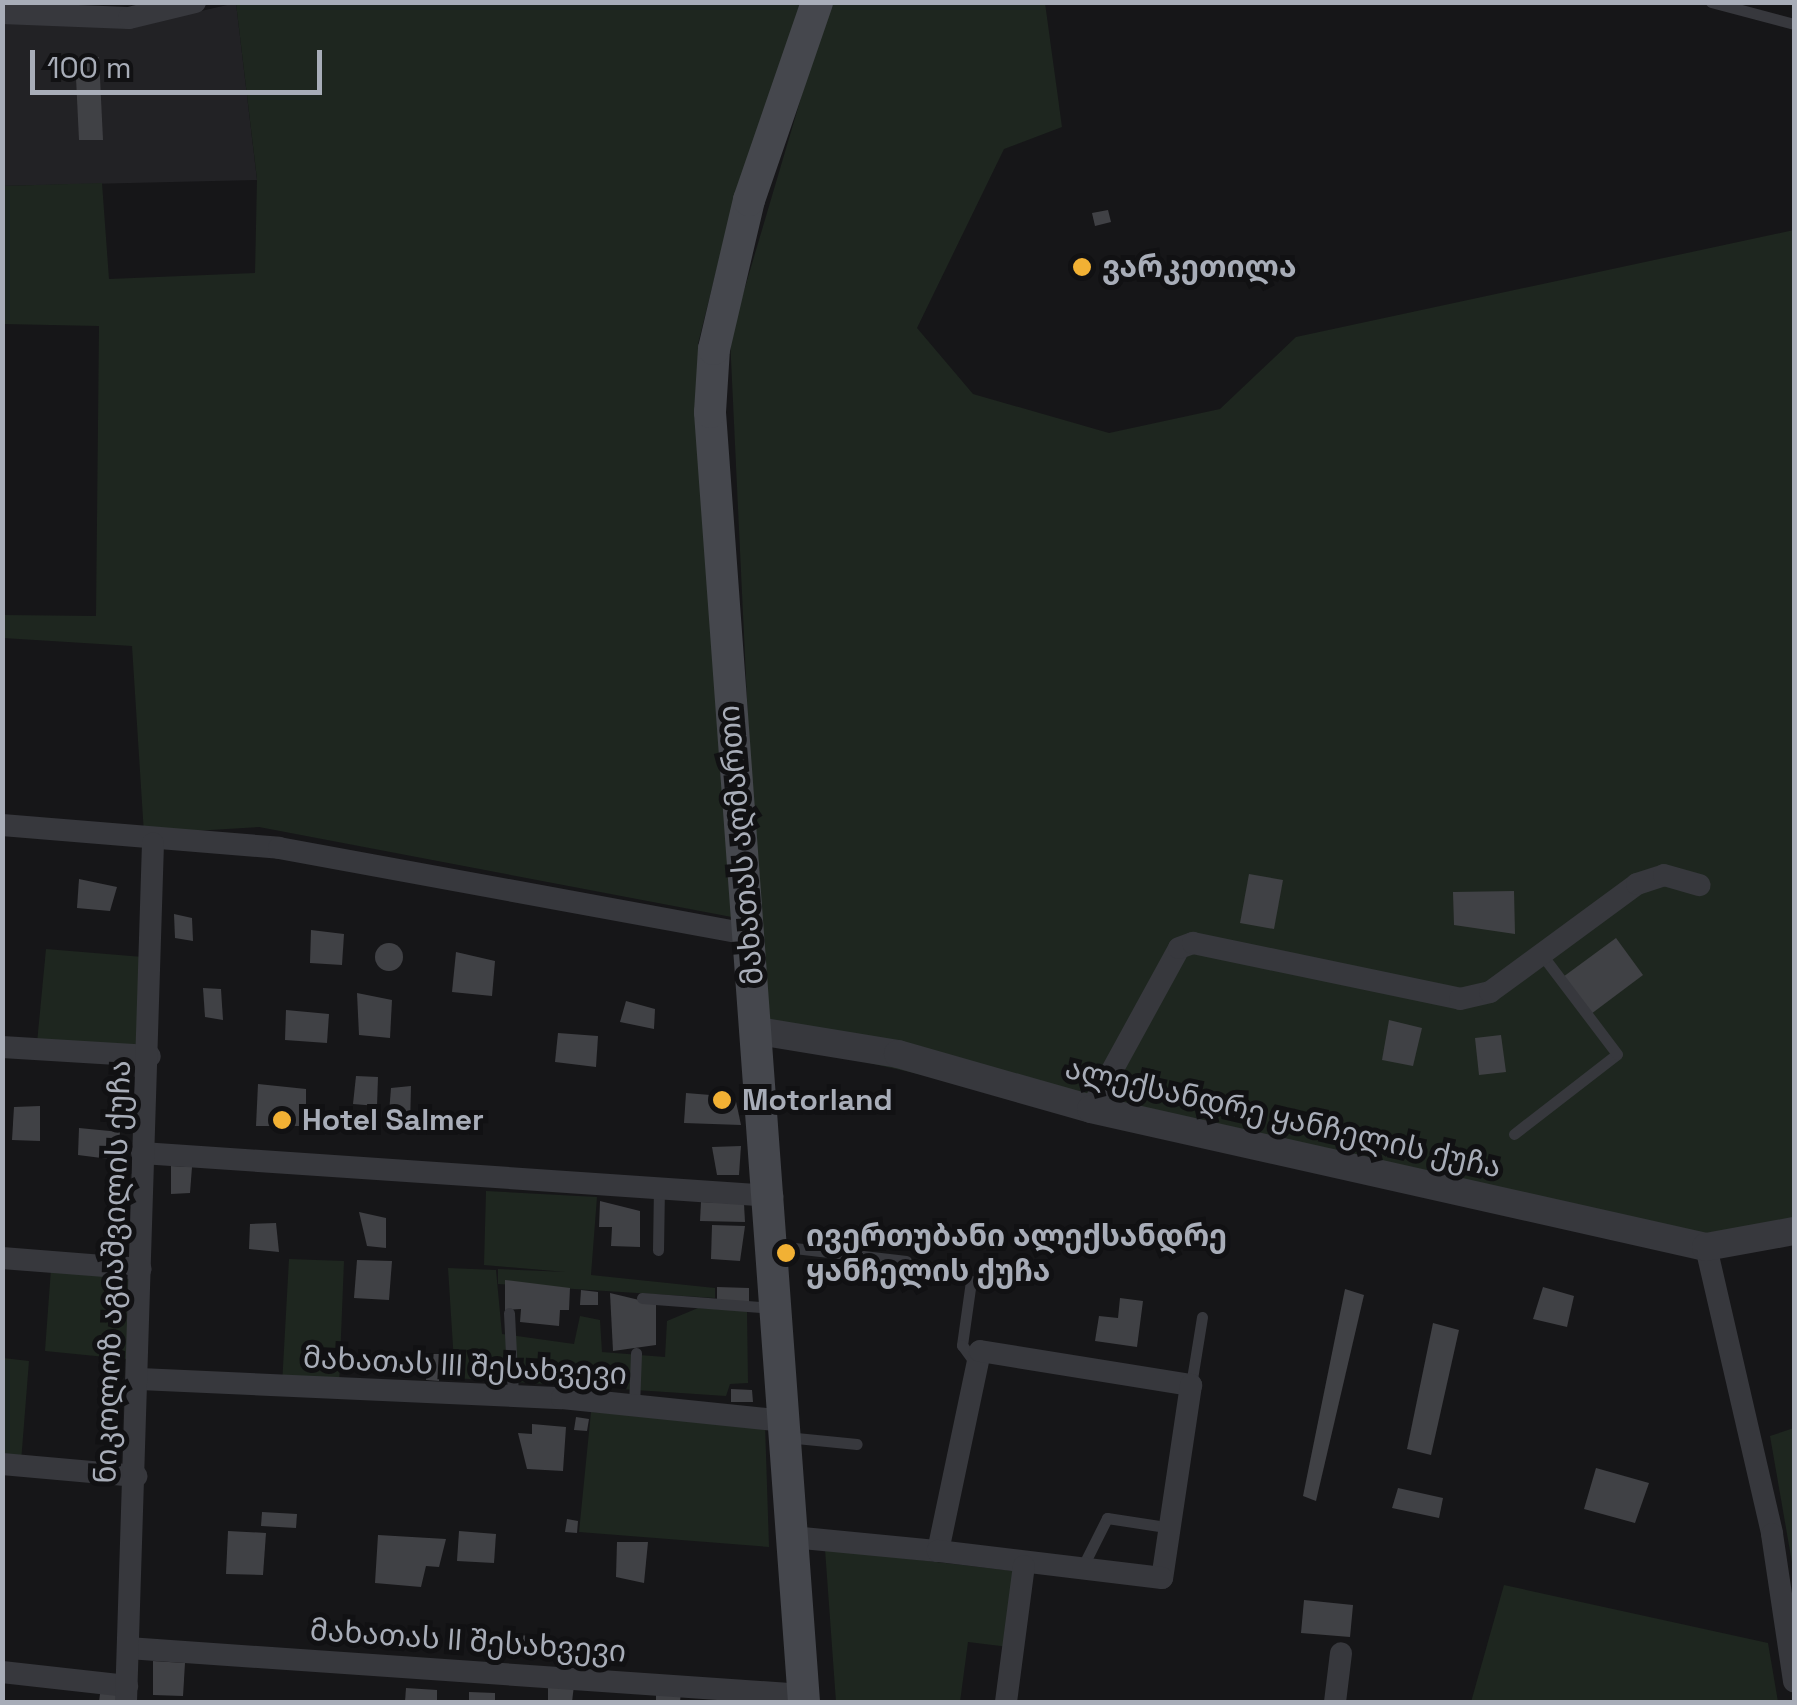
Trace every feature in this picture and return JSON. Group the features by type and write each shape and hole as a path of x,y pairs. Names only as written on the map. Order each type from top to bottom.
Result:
{"main road":[{"name":"მახათას აღმართი","path":"803,1699 774,1196 746,934 713,364 750,200 816,2"}],"street":[{"path":"2,13 129,18 195,2"},
{"path":"2,825 153,843 279,848 746,934"},
{"name":"ნიკოლოზ აგიაშვილის ქუჩა","path":"126,1694 140,1379 142,1153 150,1056 153,843"},
{"path":"1091,1109 1179,948 1194,943 1460,999 1490,992 1637,884 1664,876 1700,885"},
{"name":"ალექსანდრე ყანჩელის ქუჩა","path":"758,1031 898,1054 1091,1109 1706,1247 1794,1231"},
{"path":"2,1046 150,1056"},
{"path":"142,1153 774,1196"},
{"path":"1706,1247 1772,1534 1794,1680"},
{"path":"2,1258 142,1268"},
{"path":"792,1537 938,1552 1024,1566 1082,1568 1162,1578 1192,1385 990,1349 972,1359 938,1552"},
{"name":"მახათას III შესახვევი","path":"140,1379 634,1406 786,1429"},
{"path":"2,1464 136,1476"},
{"path":"1006,1702 1024,1566"},
{"name":"მახათას II შესახვევი","path":"128,1648 803,1699"},
{"path":"1335,1702 1341,1653"},
{"path":"2,1672 126,1694"}],"lane":[{"path":"1711,2 1794,24"},
{"path":"1514,1134 1617,1054 1542,955"},
{"path":"658,1250 659,1189"},
{"path":"777,1246 906,1261"},
{"path":"970,1280 962,1345 972,1359"},
{"path":"642,1298 781,1308"},
{"path":"508,1313 518,1402"},
{"path":"1192,1385 1202,1317"},
{"path":"634,1406 636,1353"},
{"path":"786,1429 857,1444"},
{"path":"1082,1568 1106,1518 1172,1528"}],"shaded area":[{"path":"236,3 257,180 3,186 2,19 131,27"},
{"path":"236,3 804,3 731,212 698,344 737,918 259,827 144,834 132,646 3,638 3,615 96,616 99,326 3,324 2,186 102,183 109,279 255,273 257,179"},
{"path":"829,3 1045,3 1062,127 1004,149 917,328 973,394 1109,433 1220,409 1296,337 1794,230 1794,1225 1688,1248 763,1039 730,338"},
{"path":"46,949 143,957 140,1049 37,1043"},
{"path":"486,1191 597,1197 591,1275 715,1288 715,1298 498,1284 498,1269 566,1272 484,1265"},
{"path":"289,1259 344,1261 339,1386 282,1385"},
{"path":"448,1268 496,1270 502,1334 574,1344 580,1316 600,1320 602,1352 665,1357 667,1321 698,1308 747,1311 748,1383 730,1384 726,1396 455,1378"},
{"path":"51,1269 137,1275 136,1360 45,1351"},
{"path":"3,1358 29,1361 21,1462 3,1460"},
{"path":"591,1412 765,1424 769,1547 579,1532"},
{"path":"1794,1428 1794,1574 1770,1436"},
{"path":"825,1549 1014,1571 1009,1647 968,1642 960,1702 836,1702"},
{"path":"1504,1585 1768,1643 1778,1702 1471,1702"}],"building":[{"path":"75,57 99,57 103,140 79,140"},
{"path":"1108,210 1111,222 1095,226 1092,213"},
{"path":"1249,874 1283,880 1274,929 1240,923"},
{"path":"79,879 117,887 110,911 77,908"},
{"path":"1514,891 1515,934 1454,925 1453,892"},
{"path":"174,914 192,918 193,941 175,938"},
{"path":"311,930 344,934 342,965 310,963"},
{"path":"1616,938 1643,975 1591,1014 1563,977"},
{"path":"389,943 399,947 403,957 399,967 389,971 379,967 375,957 379,947"},
{"path":"456,952 495,961 492,996 452,992"},
{"path":"203,988 221,989 223,1020 205,1017"},
{"path":"357,993 392,1000 390,1038 359,1035"},
{"path":"626,1001 655,1009 654,1029 620,1022"},
{"path":"286,1010 329,1014 327,1043 285,1040"},
{"path":"1389,1020 1422,1028 1413,1066 1382,1060"},
{"path":"558,1033 598,1036 596,1067 555,1062"},
{"path":"1501,1035 1506,1072 1479,1075 1475,1038"},
{"path":"356,1076 378,1077 377,1106 353,1104"},
{"path":"258,1084 306,1089 306,1126 256,1126"},
{"path":"411,1086 410,1126 388,1126 391,1088"},
{"path":"686,1093 735,1097 741,1125 684,1123"},
{"path":"40,1106 40,1141 12,1140 14,1107"},
{"path":"79,1128 120,1132 117,1160 78,1155"},
{"path":"741,1146 739,1175 717,1175 712,1147"},
{"path":"171,1166 192,1167 190,1193 171,1194"},
{"path":"600,1201 640,1211 640,1247 611,1246 612,1227 599,1227"},
{"path":"701,1202 744,1204 745,1222 700,1221"},
{"path":"359,1212 386,1218 386,1248 367,1246"},
{"path":"276,1223 279,1252 249,1249 250,1224"},
{"path":"712,1225 745,1226 740,1261 711,1259"},
{"path":"357,1260 392,1261 389,1300 354,1298"},
{"path":"505,1280 570,1288 569,1310 560,1310 559,1326 520,1322 521,1309 505,1310"},
{"path":"717,1287 749,1288 749,1303 717,1300"},
{"path":"1543,1287 1574,1296 1567,1327 1533,1319"},
{"path":"1345,1289 1364,1295 1316,1501 1303,1496"},
{"path":"581,1290 598,1292 598,1305 580,1305"},
{"path":"610,1293 656,1304 656,1345 613,1351"},
{"path":"1120,1298 1143,1301 1137,1347 1095,1341 1099,1316 1118,1318"},
{"path":"1433,1323 1459,1330 1431,1455 1407,1449"},
{"path":"427,1354 439,1354 439,1381 426,1380"},
{"path":"731,1389 752,1390 753,1402 731,1402"},
{"path":"576,1417 589,1419 587,1431 574,1430"},
{"path":"532,1424 566,1427 563,1471 527,1469 518,1433 532,1434"},
{"path":"1596,1468 1649,1483 1635,1523 1584,1509"},
{"path":"1398,1488 1443,1498 1439,1518 1392,1508"},
{"path":"262,1512 297,1514 296,1528 261,1526"},
{"path":"567,1519 578,1521 577,1533 565,1532"},
{"path":"228,1531 266,1533 263,1575 226,1574"},
{"path":"459,1531 496,1534 494,1563 457,1561"},
{"path":"378,1535 446,1539 439,1567 426,1566 421,1587 375,1583"},
{"path":"617,1542 648,1542 644,1583 616,1577"},
{"path":"1304,1600 1353,1605 1350,1637 1301,1633"},
{"path":"516,1635 534,1636 532,1654 514,1655"},
{"path":"153,1661 185,1663 183,1696 153,1695"},
{"path":"548,1682 574,1685 572,1702 548,1702"},
{"path":"101,1686 117,1687 116,1702 99,1702"},
{"path":"406,1688 437,1690 437,1702 405,1702"},
{"path":"469,1692 495,1693 495,1702 469,1702"},
{"path":"656,1692 681,1692 680,1702 656,1702"}],"place":[{"name":"ვარკეთილა","path":"1082,267"},
{"name":"Motorland","path":"722,1100"},
{"name":"Hotel Salmer","path":"282,1120"},
{"name":"ივერთუბანი ალექსანდრე ყანჩელის ქუჩა","path":"786,1253"}]}
